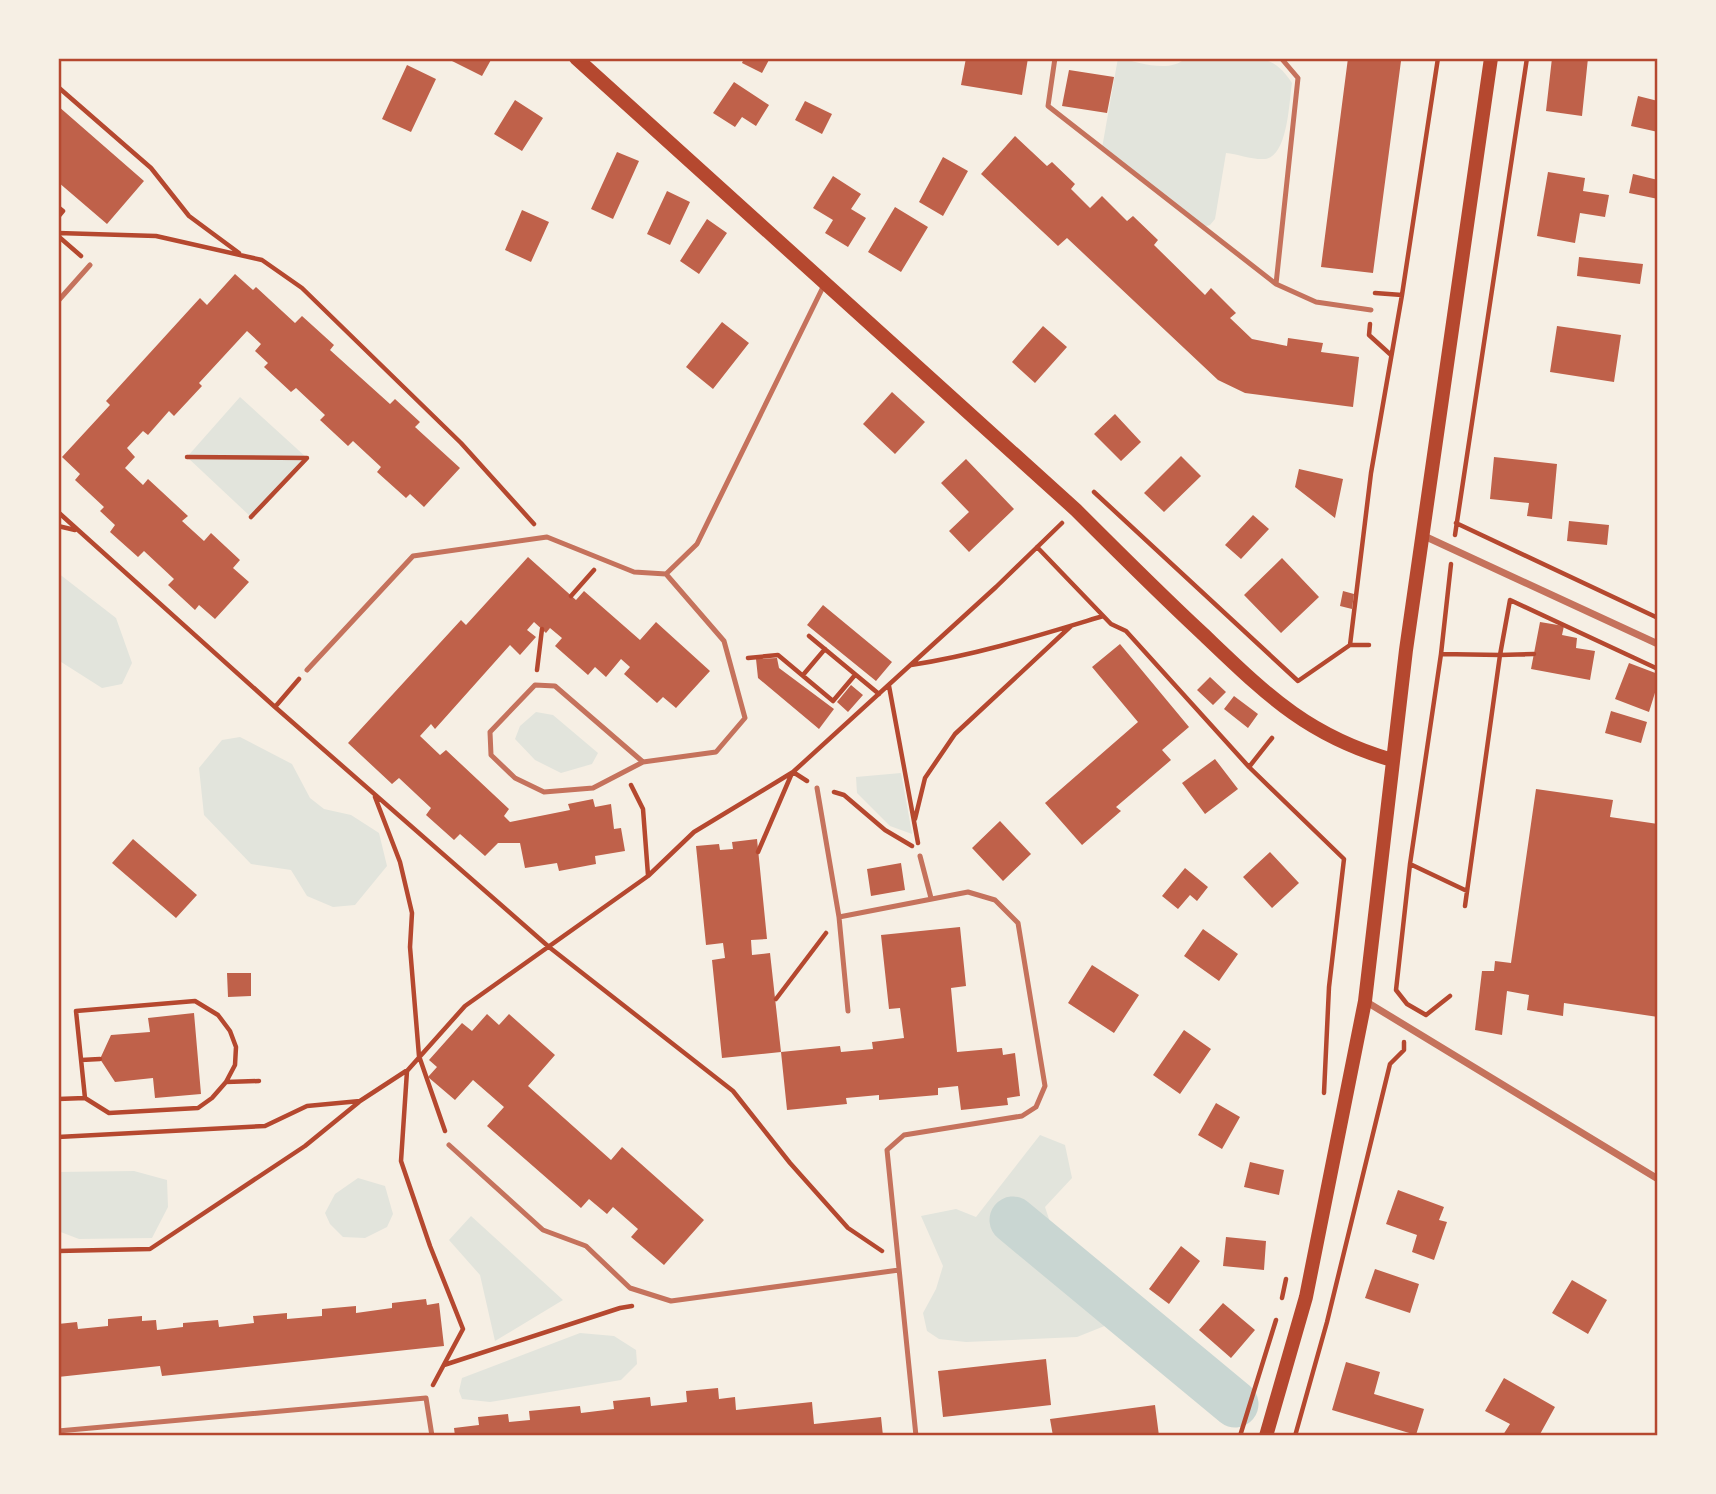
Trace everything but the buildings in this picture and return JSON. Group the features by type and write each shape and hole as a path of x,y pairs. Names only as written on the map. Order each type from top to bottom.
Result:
{"main road":[{"path":"576,58 1076,510 1149,584 1264,692 1286,710 1326,734 1363,752 1392,760"},
{"path":"1266,1436 1306,1297 1365,1001 1392,760 1490,58"}],"street":[{"path":"1422,535 1658,644"},
{"path":"1365,1001 1658,1179"}],"lane":[{"path":"1055,58 1048,106 1276,284 1316,302 1371,310"},
{"path":"1276,284 1298,78 1282,58"},
{"path":"58,301 90,265"},
{"path":"666,574 697,544 826,282"},
{"path":"307,670 413,556 547,537 603,562 634,572 666,574 724,641 745,718 716,752 643,762 593,788 544,792 515,778 491,755 490,732 535,685 555,686 643,762"},
{"path":"817,788 839,916 848,1011"},
{"path":"920,856 931,898"},
{"path":"839,916 968,892 995,900 1018,923 1045,1086 1036,1107 1021,1116 904,1135 887,1150 916,1436"},
{"path":"450,1145 543,1230 586,1246 630,1288 671,1301 899,1270"},
{"path":"58,1431 426,1398 432,1436"}],"path":[{"path":"1350,645 1371,473 1402,295 1438,58"},
{"path":"1450,996 1426,1015 1407,1004 1396,989 1456,523 1527,58"},
{"path":"58,87 151,168 189,216 243,256"},
{"path":"58,207 63,211 58,217"},
{"path":"58,235 156,236 262,260 302,288 461,443 547,537"},
{"path":"58,235 90,265"},
{"path":"187,457 307,458 251,517"},
{"path":"1094,492 1298,681 1350,645 1370,645"},
{"path":"58,512 75,530 549,947 733,1091 790,1163 848,1228 898,1261"},
{"path":"58,1251 150,1249 305,1146 360,1101 407,1071 464,1006 648,876 694,832 793,772 1062,523"},
{"path":"1456,523 1658,618"},
{"path":"58,526 75,530"},
{"path":"1037,547 1111,624 1126,631 1249,767 1345,859 1329,988 1324,1104"},
{"path":"571,596 603,562"},
{"path":"1465,906 1510,600 1658,668"},
{"path":"911,664 946,660 1103,616"},
{"path":"915,819 925,778 956,734 1071,626"},
{"path":"535,685 542,629"},
{"path":"809,636 879,694"},
{"path":"803,675 825,649"},
{"path":"1441,654 1534,654"},
{"path":"748,658 778,655 833,701 855,675"},
{"path":"275,707 307,670"},
{"path":"817,788 844,795 885,830 919,850 889,685"},
{"path":"1249,767 1272,738"},
{"path":"624,770 643,809 648,876"},
{"path":"758,852 793,772"},
{"path":"373,794 400,862 412,912 410,947 419,1056 450,1145"},
{"path":"1410,864 1467,891"},
{"path":"776,999 839,916"},
{"path":"58,1099 85,1098 108,1112 198,1108 212,1098 226,1082 235,1065 236,1047 230,1031 218,1016 195,1001 76,1011 85,1098"},
{"path":"1295,1436 1327,1322 1390,1064 1404,1050 1407,1004"},
{"path":"82,1060 100,1059"},
{"path":"407,1071 401,1161 430,1246 463,1329 426,1398"},
{"path":"226,1082 259,1082"},
{"path":"58,1137 265,1126 307,1107 360,1101"},
{"path":"1281,1302 1287,1275"},
{"path":"444,1365 632,1306"},
{"path":"1240,1436 1278,1314"}],"shaded area":[{"path":"1250,57 1276,65 1292,83 1283,139 1273,156 1260,159 1226,153 1215,219 1210,225 1203,227 1102,148 1118,58 1163,66 1179,63 1186,58"},
{"path":"240,397 307,458 251,517 187,457"},
{"path":"58,573 116,618 132,663 122,684 102,688 58,660"},
{"path":"536,712 553,715 598,753 592,764 561,773 535,760 515,739 520,726"},
{"path":"240,737 292,764 310,798 324,809 351,815 379,833 387,866 355,905 333,907 307,896 291,870 251,864 204,815 199,768 222,740"},
{"path":"901,773 912,834 890,826 857,793 856,777"},
{"path":"1040,1135 1065,1145 1072,1178 1045,1207 1052,1228 1104,1271 1119,1291 1112,1323 1077,1337 966,1342 939,1339 927,1331 923,1313 936,1289 943,1266 921,1216 956,1209 976,1217"},
{"path":"134,1171 167,1180 168,1207 152,1238 79,1239 58,1231 58,1172"},
{"path":"358,1178 385,1186 393,1214 387,1227 365,1238 343,1237 330,1224 325,1213 335,1194"},
{"path":"471,1216 563,1300 495,1341 480,1275 449,1240"},
{"path":"580,1333 614,1336 636,1350 637,1364 621,1380 490,1402 462,1399 459,1391 462,1378"}],"waterway":[{"path":"1013,1220 1235,1404"}]}
